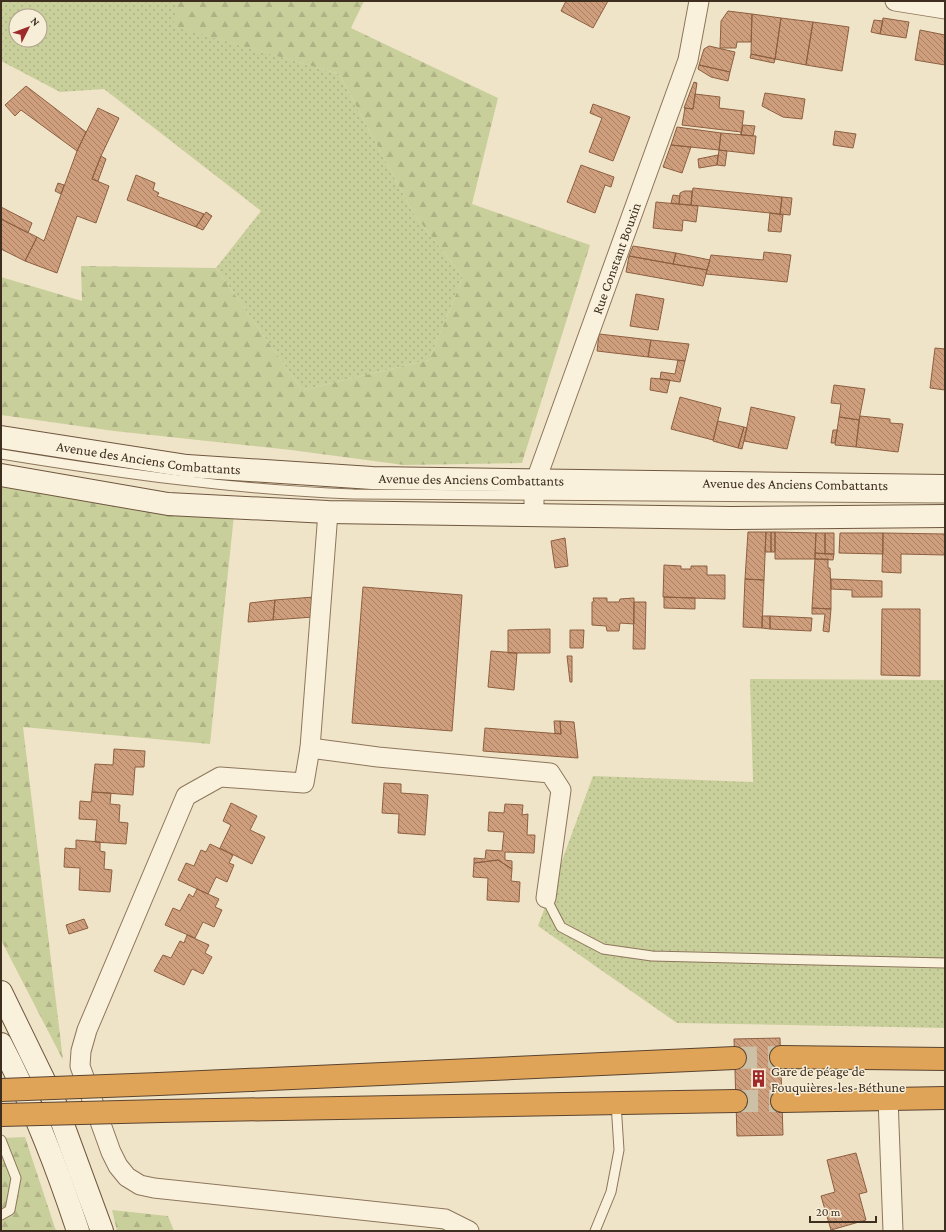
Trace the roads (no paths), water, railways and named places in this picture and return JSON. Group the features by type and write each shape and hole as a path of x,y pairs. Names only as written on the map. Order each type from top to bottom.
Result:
{"highway":[{"path":"781,1057 945,1059"},
{"path":"1,1090 735,1058"},
{"path":"782,1100 945,1098"},
{"path":"1,1115 736,1101"}],"street":[{"name":"Rue Constant Bouxin","path":"534,497 688,60 699,1"},
{"path":"895,1 945,9"},
{"name":"Avenue des Anciens Combattants","path":"1,437 187,466 372,478 731,518 945,516"},
{"name":"Avenue des Anciens Combattants","path":"1,475 168,504 328,512 534,497 945,486"},
{"path":"328,512 310,748 304,783 220,777 186,796 88,1030 81,1051 80,1066 111,1152 118,1166 127,1177 140,1185 154,1188 445,1219 469,1231"},
{"path":"310,748 378,757 550,773 561,790 546,898"},
{"path":"1,992 55,1103 102,1231"},
{"path":"1,1044 12,1065 60,1176 78,1231"},
{"path":"888,1098 893,1231"}],"lane":[{"path":"1,454 142,476 296,492 534,497 945,498"},
{"path":"546,898 561,927 604,950 652,956 945,963"},
{"path":"595,1231 611,1192 619,1150 616,1103"},
{"path":"1,1140 16,1178 10,1210 1,1215"}],"tunnel":[{"path":"735,1058 781,1057"},
{"path":"736,1101 782,1101"}],"place":[{"name":"Gare de péage de Fouquières-les-Béthune","path":"758,1079"}]}
